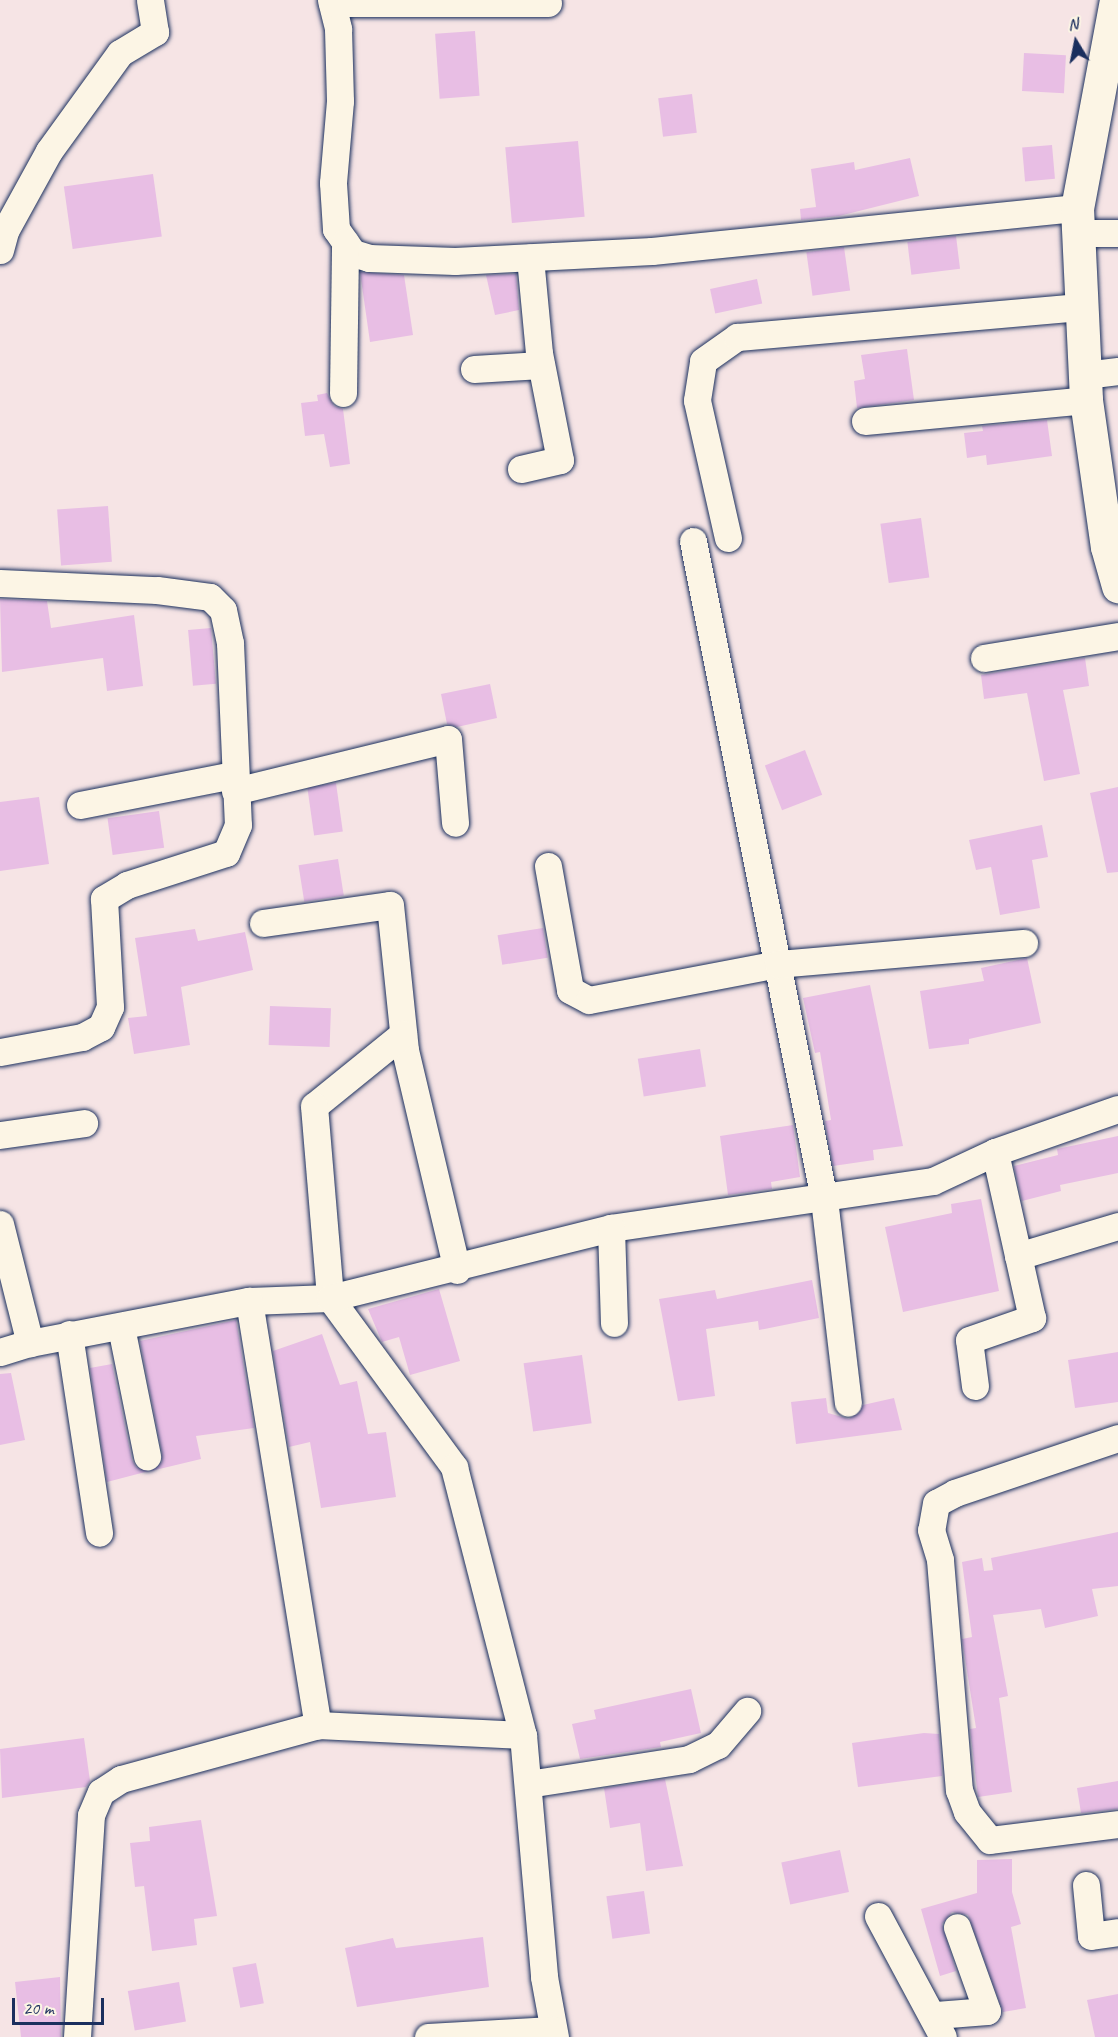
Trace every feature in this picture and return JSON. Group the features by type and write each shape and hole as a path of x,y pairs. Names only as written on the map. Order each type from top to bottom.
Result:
{"street":[{"path":"2,237 49,151 120,53 155,32 150,0"},
{"path":"548,3 332,1 338,29 340,101 333,183 336,229 353,253 369,258 530,257 652,251 1077,220 1118,233"},
{"path":"1116,8 1077,220 1085,388 1107,547 1118,586"},
{"path":"343,393 345,242"},
{"path":"520,468 560,460 541,365 530,257"},
{"path":"728,538 697,400 703,361 737,337 1081,307"},
{"path":"474,369 541,365"},
{"path":"865,421 1085,388 1118,371"},
{"path":"693,541 824,1199 848,1402"},
{"path":"0,583 157,590 210,597 223,610 230,643 234,783 238,825 226,853 126,885 104,899 110,1007 101,1027 82,1037 0,1052"},
{"path":"984,658 1118,636"},
{"path":"80,805 234,783 448,739 455,823"},
{"path":"548,866 570,990 588,1000 778,964 1024,943"},
{"path":"263,923 390,905 403,1034 457,1270"},
{"path":"403,1034 314,1106 330,1298 454,1467 524,1735 553,2033 428,2037"},
{"path":"0,1353 69,1334 121,1327 249,1300 330,1298 457,1270 611,1228 824,1199 933,1181 995,1152 1118,1109"},
{"path":"0,1135 84,1123"},
{"path":"975,1386 969,1340 1032,1318 995,1152"},
{"path":"0,1224 30,1343"},
{"path":"1018,1256 1118,1226"},
{"path":"611,1228 614,1323"},
{"path":"249,1300 318,1725"},
{"path":"121,1327 147,1456"},
{"path":"69,1334 99,1533"},
{"path":"1118,1438 955,1493 936,1503 931,1530 940,1560 959,1790 967,1812 990,1840 1118,1824"},
{"path":"528,1784 689,1759 718,1745 747,1711"},
{"path":"77,2037 91,1815 101,1792 120,1779 318,1725 524,1735"},
{"path":"1086,1885 1091,1936 1118,1932"},
{"path":"878,1916 940,2026 987,2011 957,1927"}],"building":[{"path":"475,31 480,96 440,99 435,34"},
{"path":"1024,53 1066,55 1064,93 1022,91"},
{"path":"692,94 697,133 663,137 658,98"},
{"path":"578,141 585,217 512,223 505,147"},
{"path":"1052,145 1055,179 1025,181 1022,148"},
{"path":"910,158 919,196 839,216 801,220 800,209 816,207 811,169 854,162 855,170"},
{"path":"153,174 162,236 73,249 64,187"},
{"path":"956,236 960,269 911,275 907,242"},
{"path":"844,247 850,291 812,296 806,252"},
{"path":"360,272 404,275 413,335 370,342"},
{"path":"516,274 519,310 495,315 486,275"},
{"path":"757,279 762,303 715,313 710,289"},
{"path":"907,349 914,400 857,408 854,381 865,379 861,355"},
{"path":"327,393 334,406 343,409 350,464 330,467 324,434 305,436 301,403 318,401 317,395"},
{"path":"1047,420 1052,456 987,465 986,455 967,458 964,433 983,431 982,426"},
{"path":"108,506 112,562 61,565 57,510"},
{"path":"921,518 929,577 889,583 880,524"},
{"path":"0,599 47,601 51,628 134,615 143,686 107,691 103,658 2,672"},
{"path":"211,628 216,684 193,686 188,630"},
{"path":"1085,658 1089,686 1063,690 1080,774 1044,781 1027,693 984,699 981,675"},
{"path":"490,684 497,718 457,727 447,724 441,694"},
{"path":"805,750 822,795 782,810 765,765"},
{"path":"336,783 343,832 314,836 307,787"},
{"path":"1118,787 1118,872 1107,873 1090,793"},
{"path":"39,797 49,864 0,871 0,802"},
{"path":"159,811 164,848 113,855 108,818"},
{"path":"1042,825 1048,857 1032,860 1040,908 1000,915 991,867 976,870 969,840"},
{"path":"338,859 344,896 304,902 298,865"},
{"path":"543,928 548,958 502,965 498,935"},
{"path":"195,929 198,941 245,932 253,970 181,987 190,1045 134,1054 128,1018 147,1016 135,938"},
{"path":"1027,958 1041,1023 969,1039 969,1044 929,1049 920,991 984,981 981,968"},
{"path":"870,985 903,1146 873,1150 874,1160 833,1166 825,1121 831,1120 820,1052 815,1053 803,998"},
{"path":"270,1006 331,1008 330,1047 269,1045"},
{"path":"700,1049 706,1087 644,1096 638,1059"},
{"path":"793,1125 800,1177 771,1182 772,1189 728,1195 720,1136"},
{"path":"1118,1136 1118,1173 1060,1185 1061,1191 1022,1201 1014,1166 1058,1155 1057,1149"},
{"path":"981,1199 999,1291 903,1312 885,1227 952,1213 951,1204"},
{"path":"812,1280 819,1318 759,1330 758,1321 706,1329 715,1396 678,1401 659,1299 715,1290 717,1299"},
{"path":"439,1289 460,1361 410,1375 399,1337 382,1342 368,1309"},
{"path":"236,1320 254,1428 196,1436 201,1459 151,1471 162,1462 162,1453 140,1341"},
{"path":"322,1334 340,1385 357,1381 368,1434 386,1432 396,1497 321,1508 310,1442 289,1447 273,1351"},
{"path":"1118,1352 1118,1402 1075,1408 1068,1360"},
{"path":"582,1355 592,1423 533,1432 524,1363"},
{"path":"112,1364 132,1460 136,1467 149,1471 107,1482 90,1368"},
{"path":"11,1373 25,1440 0,1445 0,1374"},
{"path":"826,1398 828,1413 849,1419 863,1405 894,1398 902,1430 796,1444 791,1402"},
{"path":"1118,1532 1118,1586 1092,1589 1098,1616 1045,1628 1041,1609 993,1615 1008,1696 999,1698 1012,1792 978,1797 970,1729 976,1728 962,1639 972,1637 962,1562 982,1558 984,1571 993,1570 991,1558"},
{"path":"691,1689 701,1733 660,1742 661,1747 580,1759 572,1724 596,1719 594,1710"},
{"path":"924,1733 939,1734 942,1776 858,1787 852,1743"},
{"path":"84,1738 90,1781 86,1787 2,1798 0,1749"},
{"path":"665,1779 683,1866 646,1871 640,1823 610,1828 604,1788"},
{"path":"1118,1781 1118,1809 1081,1813 1077,1788"},
{"path":"201,1820 217,1916 194,1919 197,1945 152,1951 144,1886 135,1887 130,1843 150,1841 149,1827"},
{"path":"840,1850 849,1892 790,1905 781,1862"},
{"path":"1012,1859 1012,1892 1021,1924 1011,1927 1026,2008 1003,2012 968,1915 952,1912 942,1924 956,1971 940,1976 921,1909 977,1893 977,1860"},
{"path":"644,1891 650,1934 612,1939 606,1896"},
{"path":"483,1937 489,1987 357,2007 345,1948 393,1938 396,1948"},
{"path":"256,1963 264,2003 240,2008 232,1968"},
{"path":"60,1977 61,2037 21,2037 15,1982"},
{"path":"179,1982 186,2021 135,2030 128,1991"},
{"path":"1118,1994 1118,2037 1095,2037 1087,2000"}]}
